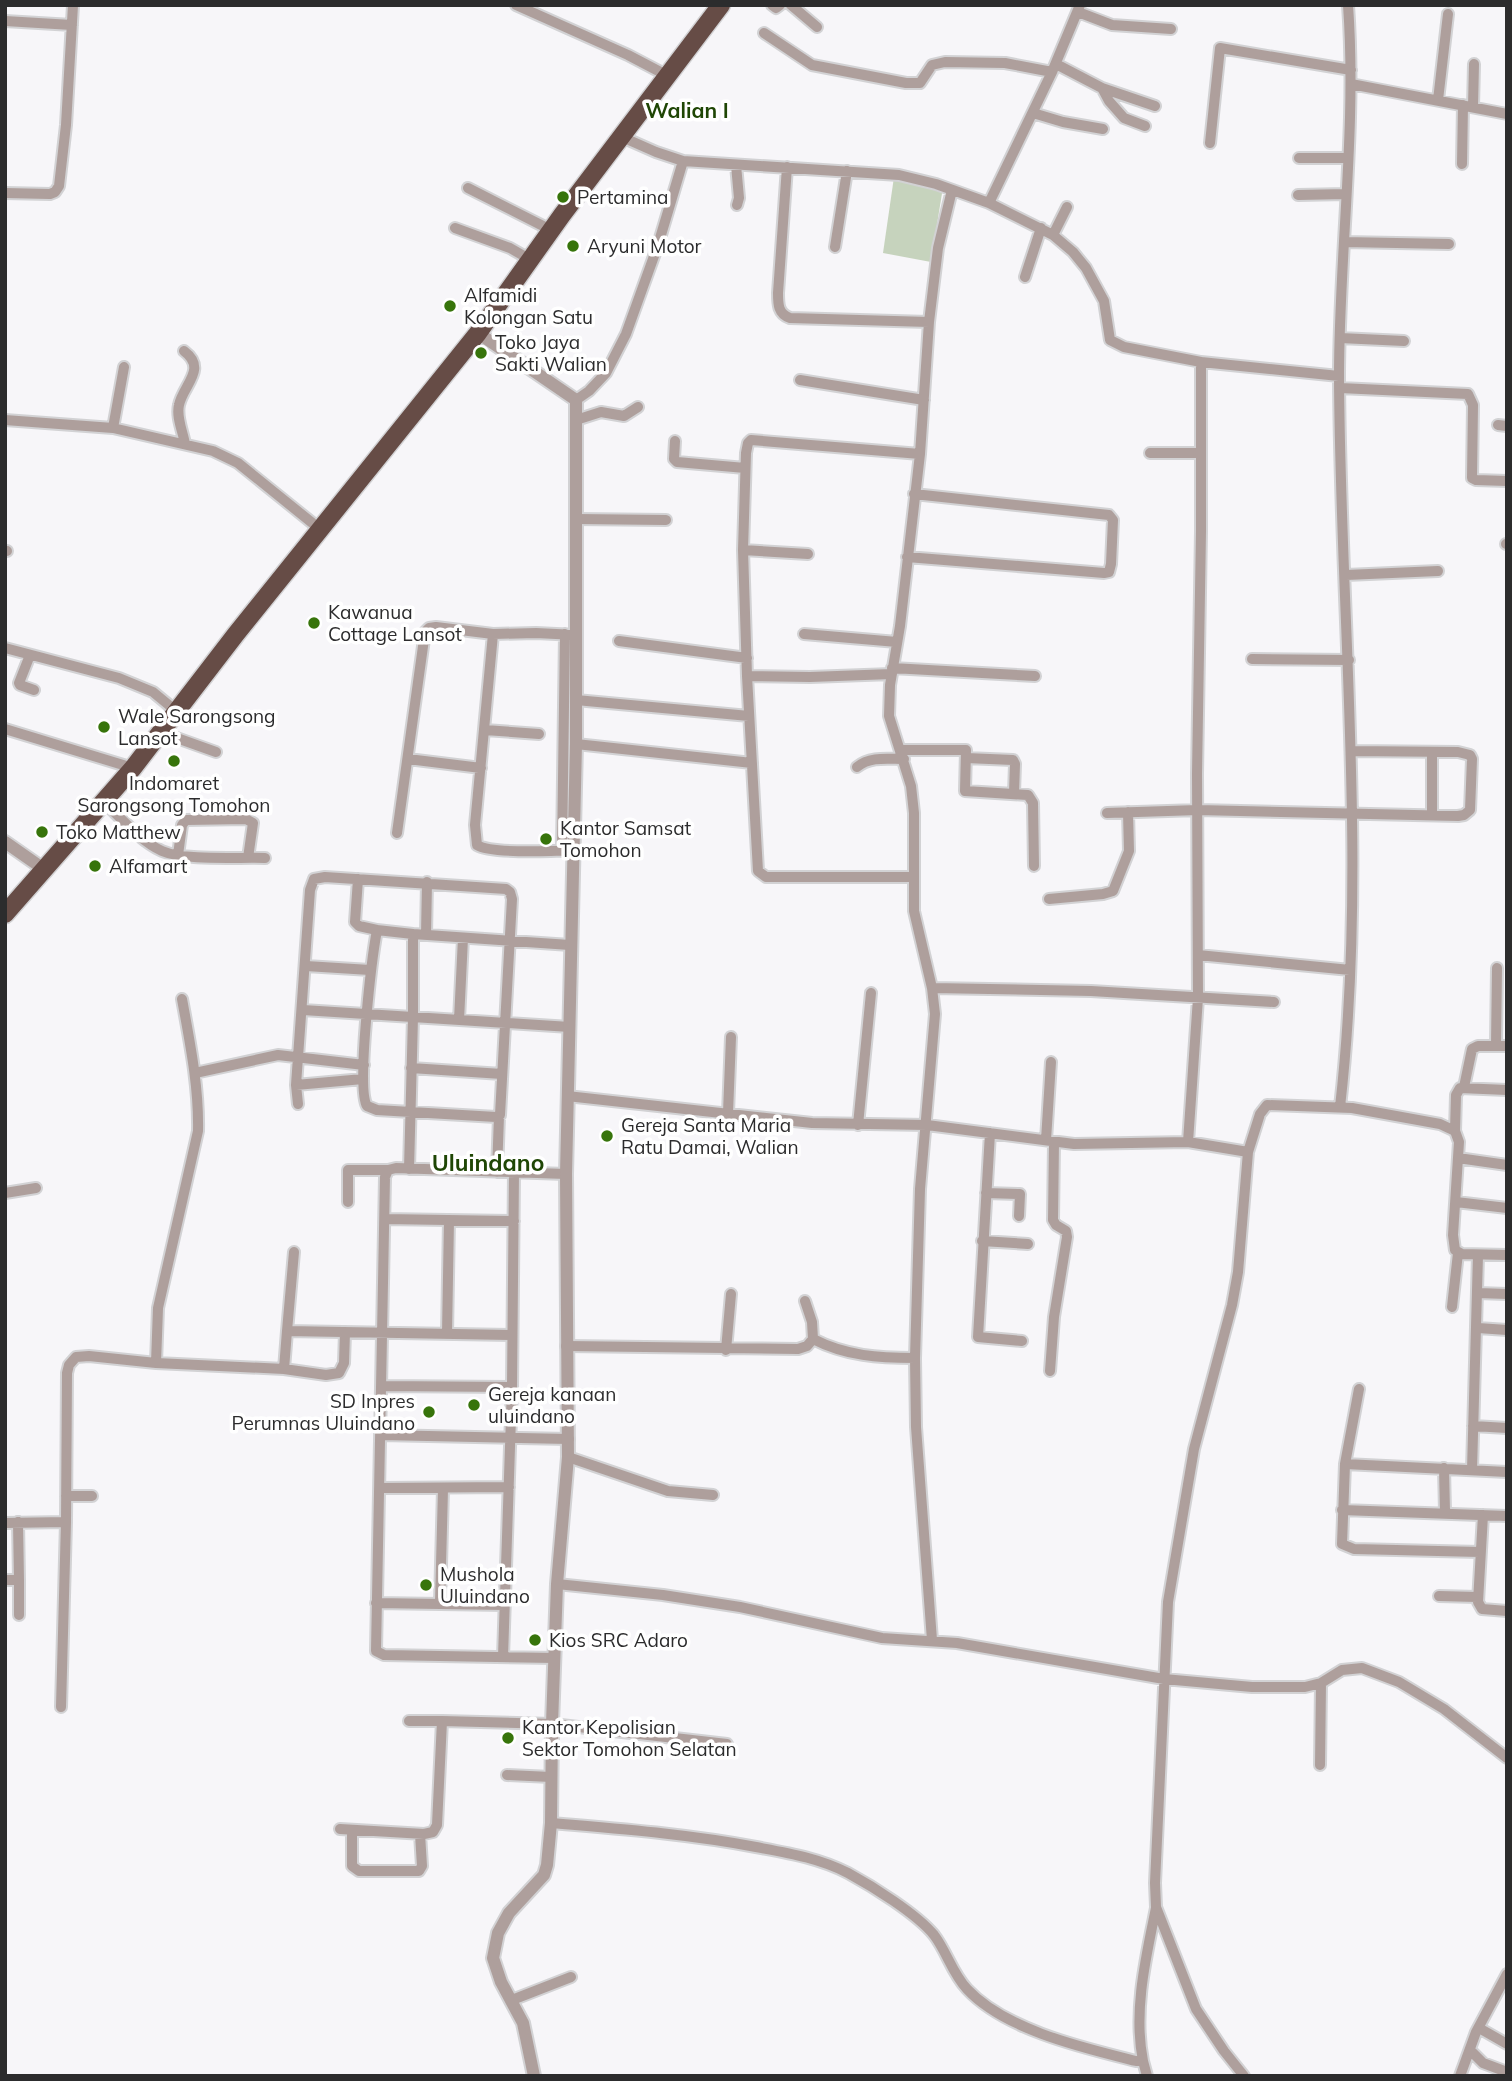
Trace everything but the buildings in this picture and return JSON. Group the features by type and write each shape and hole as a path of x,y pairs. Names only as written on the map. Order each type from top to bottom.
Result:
{"highway":[{"path":"5,914 133,768 478,333 551,230 721,5"}],"street":[{"path":"5,193 50,194 59,186 66,125 73,5"},
{"path":"516,5 668,76"},
{"path":"772,5 776,8 780,5"},
{"path":"791,5 817,27"},
{"path":"1340,1107 1347,1044 1353,815 1339,376 1351,84 1348,5"},
{"path":"989,203 1054,68 1079,8 1112,25 1171,29"},
{"path":"1438,100 1448,14"},
{"path":"5,21 72,25"},
{"path":"764,33 812,65 906,83 919,83 932,65 945,62 1005,62 1054,68 1155,106"},
{"path":"1210,144 1220,48 1351,70"},
{"path":"1462,164 1474,64"},
{"path":"1351,84 1507,114"},
{"path":"1102,88 1124,118 1145,127"},
{"path":"1033,113 1103,130"},
{"path":"622,137 683,161 918,178 989,203 1053,235 1073,252 1099,290 1106,310 1110,340 1124,347 1201,362 1339,376"},
{"path":"1299,158 1348,158"},
{"path":"576,400 606,373 626,334 658,245 683,161"},
{"path":"736,165 739,198 737,205"},
{"path":"788,167 778,293 779,310 784,316 929,322"},
{"path":"835,247 847,171"},
{"path":"468,188 551,230"},
{"path":"932,1640 916,1427 915,1358 920,1189 934,1014 932,988 916,920 914,813 902,755 889,716 892,671 920,454 929,322 938,248 952,190"},
{"path":"1298,195 1346,194"},
{"path":"1053,235 1068,207"},
{"path":"455,228 510,248 531,260"},
{"path":"1025,278 1041,228"},
{"path":"1344,243 1449,244"},
{"path":"478,333 576,400"},
{"path":"1340,338 1404,341"},
{"path":"184,351 191,356 194,369 178,413 185,444"},
{"path":"1188,1142 1198,998 1201,362"},
{"path":"113,428 124,367"},
{"path":"800,380 924,400"},
{"path":"1340,388 1468,394 1473,405 1472,478 1507,481"},
{"path":"534,2076 526,2031 495,1965 494,1949 498,1933 509,1913 544,1875 551,1823 557,1584 569,1439 566,1346 566,1174 570,1027 568,851 570,635 576,519 576,400"},
{"path":"576,420 597,412 624,416 638,407"},
{"path":"5,420 113,428 213,451 238,463 321,530"},
{"path":"914,877 773,877 761,874 756,863 743,550 745,468 747,446 751,440 920,454"},
{"path":"675,441 674,459 677,462 745,468"},
{"path":"1150,453 1201,453"},
{"path":"907,558 1104,573 1109,572 1111,564 1113,520 1109,515 914,494"},
{"path":"576,519 666,520"},
{"path":"743,550 808,554"},
{"path":"1346,575 1438,571"},
{"path":"397,833 425,632 436,627 494,634 570,635"},
{"path":"494,634 475,825 477,845 497,850 568,851"},
{"path":"804,634 897,642"},
{"path":"568,851 576,744 576,700 570,635"},
{"path":"619,640 747,658"},
{"path":"5,648 136,684 159,696 176,711"},
{"path":"30,655 19,683 34,690"},
{"path":"1252,659 1349,660"},
{"path":"747,676 810,677 892,671 1035,676"},
{"path":"576,700 749,716"},
{"path":"5,729 133,768"},
{"path":"485,730 539,734"},
{"path":"160,732 216,752"},
{"path":"576,744 752,763"},
{"path":"857,767 865,761 902,755 966,750 965,791 1028,795 1033,803 1034,866"},
{"path":"1107,813 1198,810 1432,816 1464,815 1470,810 1472,759 1465,753 1352,751"},
{"path":"1432,752 1432,816"},
{"path":"966,758 1013,760 1014,793"},
{"path":"408,760 481,768"},
{"path":"104,802 152,846 163,851 178,855 265,858"},
{"path":"1049,899 1113,891 1129,851 1128,813"},
{"path":"178,855 182,825 186,820 246,818 253,822 247,858"},
{"path":"5,842 45,870"},
{"path":"298,1104 297,1058 303,1010 311,882 318,877 427,882 509,890 512,899 497,1172"},
{"path":"358,879 355,922 359,926 413,934 570,945"},
{"path":"426,935 427,882"},
{"path":"377,929 370,970 363,1079 363,1097 367,1106 377,1110 499,1116"},
{"path":"409,1169 414,1017 413,934"},
{"path":"459,1020 463,938"},
{"path":"1198,955 1350,970"},
{"path":"306,966 370,970"},
{"path":"1464,1087 1472,1049 1478,1046 1501,1046 1497,968"},
{"path":"932,988 1091,991 1274,1002"},
{"path":"858,1125 871,993"},
{"path":"156,1363 158,1308 198,1132 199,1108 195,1073 182,999"},
{"path":"303,1010 570,1027"},
{"path":"728,1113 731,1037"},
{"path":"195,1073 278,1055 364,1065"},
{"path":"1050,1371 1054,1317 1067,1237 1066,1231 1056,1226 1053,1220 1051,1062"},
{"path":"411,1068 502,1074"},
{"path":"296,1085 363,1079"},
{"path":"1452,1307 1458,1253 1453,1241 1459,1142 1455,1131 1458,1091 1464,1087 1507,1090"},
{"path":"567,1096 812,1123 927,1125 1050,1141 1110,1145 1188,1142 1248,1152"},
{"path":"1147,2076 1139,2026 1148,1947 1156,1907 1165,1640 1170,1585 1194,1449 1232,1305 1238,1272 1248,1152 1260,1114 1267,1105 1340,1107 1440,1124 1455,1131"},
{"path":"990,1133 978,1337 1022,1341"},
{"path":"1458,1158 1507,1165"},
{"path":"348,1202 348,1170 409,1169 566,1174"},
{"path":"388,1170 385,1177 381,1332 375,1644 378,1653 555,1658"},
{"path":"503,1657 512,1387 513,1172"},
{"path":"5,1193 36,1188"},
{"path":"986,1193 1020,1194 1019,1216"},
{"path":"1456,1202 1507,1208"},
{"path":"385,1219 514,1221"},
{"path":"447,1334 449,1220"},
{"path":"982,1241 1028,1244"},
{"path":"284,1369 294,1252"},
{"path":"1458,1253 1507,1255"},
{"path":"1472,1470 1478,1255"},
{"path":"1478,1293 1507,1294"},
{"path":"726,1350 731,1294"},
{"path":"566,1346 798,1349 807,1346 813,1339 812,1322 804,1300"},
{"path":"1478,1328 1507,1330"},
{"path":"287,1331 512,1335"},
{"path":"61,1707 67,1374 72,1360 89,1356 156,1363 284,1369 327,1375 339,1373 344,1363 345,1332"},
{"path":"813,1339 841,1351 875,1358 915,1358"},
{"path":"381,1386 512,1387"},
{"path":"1359,1389 1345,1464 1342,1544 1349,1548 1480,1552"},
{"path":"1474,1426 1507,1428"},
{"path":"381,1435 569,1439"},
{"path":"568,1457 668,1491 713,1495"},
{"path":"1345,1464 1507,1472"},
{"path":"1444,1468 1445,1512"},
{"path":"380,1488 509,1487"},
{"path":"440,1603 443,1489"},
{"path":"66,1496 92,1496"},
{"path":"1342,1510 1507,1516"},
{"path":"1483,1515 1477,1597 1482,1609 1507,1611"},
{"path":"18,1522 19,1615"},
{"path":"5,1523 66,1522"},
{"path":"5,1580 19,1580"},
{"path":"557,1584 740,1607 883,1638 932,1640 1164,1679 1252,1687 1305,1687 1321,1683 1342,1671 1363,1668 1399,1682 1444,1709 1507,1758"},
{"path":"1439,1596 1477,1597"},
{"path":"376,1603 505,1605"},
{"path":"1320,1765 1321,1683"},
{"path":"409,1721 552,1724 727,1744"},
{"path":"420,1834 422,1866 419,1871 359,1871 352,1866 346,1830 420,1834 433,1832 436,1825 442,1721"},
{"path":"507,1775 551,1777"},
{"path":"551,1823 696,1837 817,1860 849,1874 919,1920 933,1935 967,1989 993,2010 1029,2028 1070,2043 1143,2061"},
{"path":"1156,1907 1196,2008 1244,2076"},
{"path":"1460,2076 1479,2028 1507,1974"},
{"path":"512,2000 571,1977"},
{"path":"1479,2028 1507,2044"},
{"path":"1470,2050 1483,2063 1507,2071"}],"green space":[{"path":"894,177 943,187 931,262 883,253"}],"place":[{"name":"Pertamina","path":"563,197"},
{"name":"Aryuni Motor","path":"573,246"},
{"name":"Alfamidi Kolongan Satu","path":"450,306"},
{"name":"Toko Jaya Sakti Walian","path":"481,353"},
{"name":"Kawanua Cottage Lansot","path":"314,623"},
{"name":"Wale Sarongsong Lansot","path":"104,727"},
{"name":"Indomaret Sarongsong Tomohon","path":"174,761"},
{"name":"Toko Matthew","path":"42,832"},
{"name":"Kantor Samsat Tomohon","path":"546,839"},
{"name":"Alfamart","path":"95,866"},
{"name":"Gereja Santa Maria Ratu Damai, Walian","path":"607,1136"},
{"name":"Gereja kanaan uluindano","path":"474,1405"},
{"name":"SD Inpres Perumnas Uluindano","path":"429,1412"},
{"name":"Mushola Uluindano","path":"426,1585"},
{"name":"Kios SRC Adaro","path":"535,1640"},
{"name":"Kantor Kepolisian Sektor Tomohon Selatan","path":"508,1738"}],"district":[{"name":"Walian I","path":"687,110"},
{"name":"Uluindano","path":"488,1162"}]}
